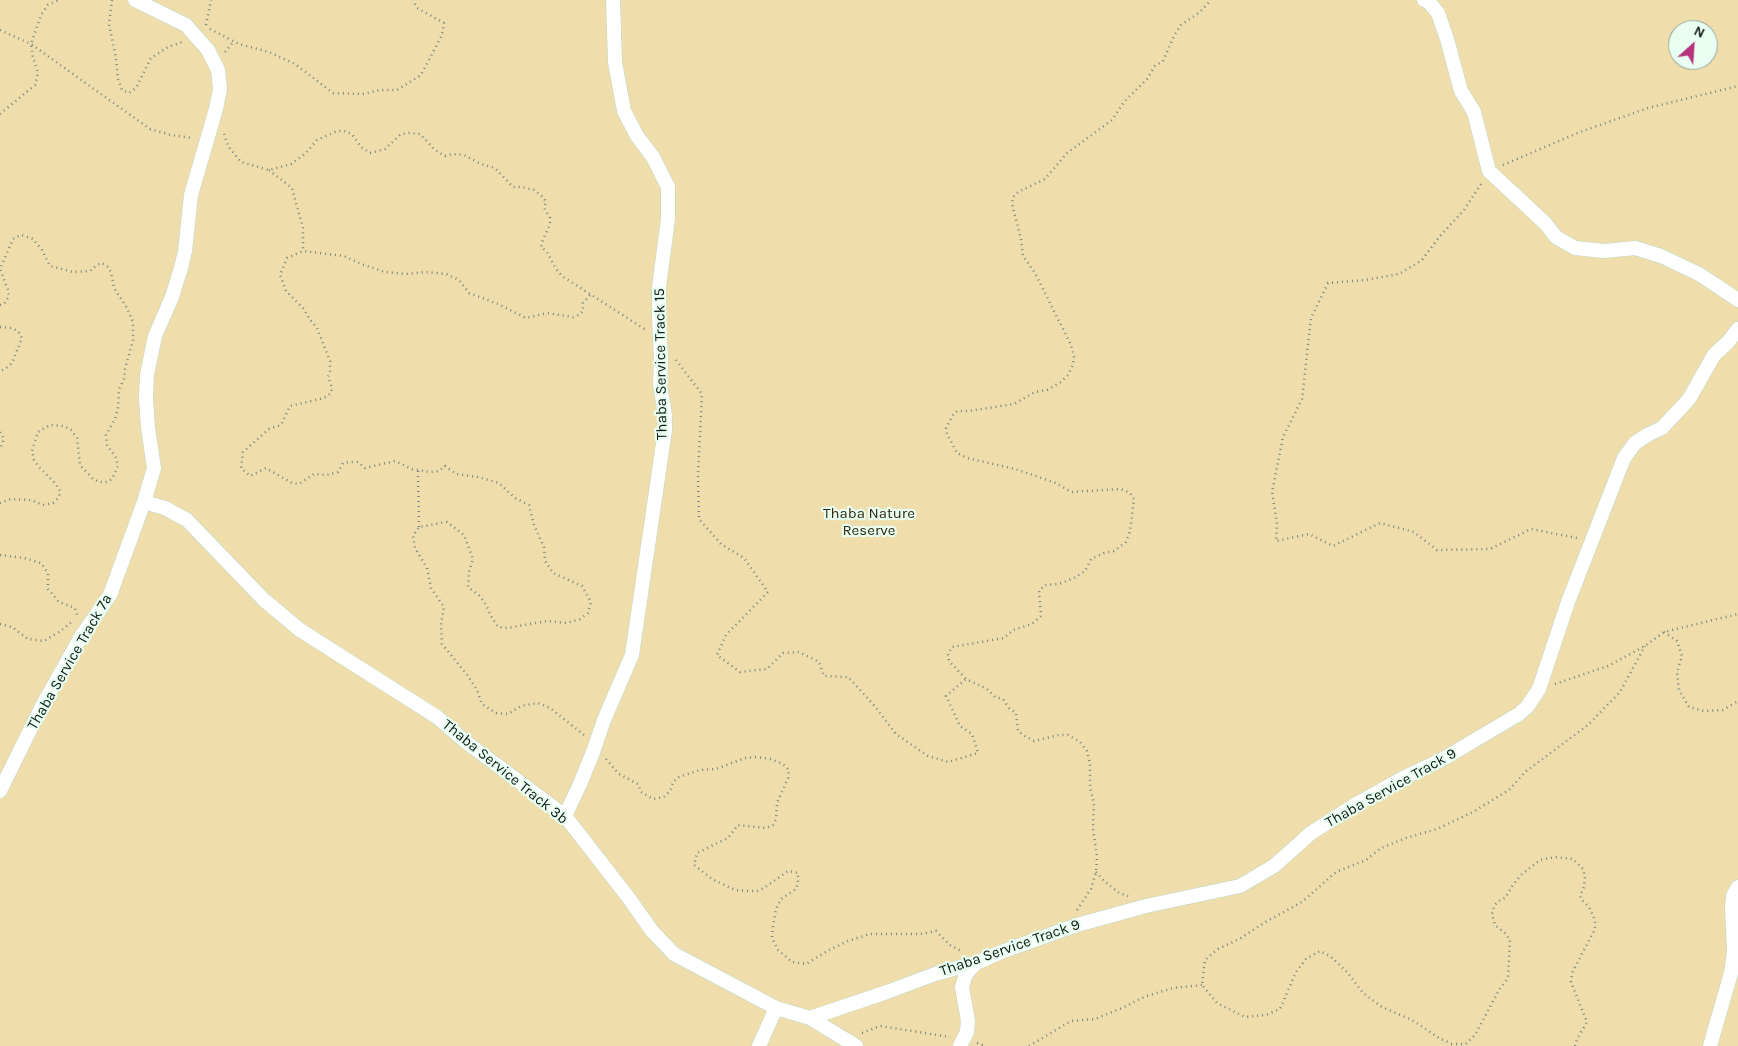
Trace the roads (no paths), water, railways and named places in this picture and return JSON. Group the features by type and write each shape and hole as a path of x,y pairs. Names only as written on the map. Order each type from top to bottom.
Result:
{"street":[{"name":"Thaba Service Track 7a","path":"0,791 46,700 82,635 110,595 144,502 154,468 148,428 147,375 155,336 172,297 183,260 191,195 220,89 218,70 208,50 186,25 134,0"},
{"name":"Thaba Service Track 15","path":"565,816 584,776 595,744 632,655 665,430 665,415 660,384 660,287 668,218 668,188 654,157 637,136 624,111 615,62 613,0"},
{"path":"1424,0 1428,1 1438,14 1461,91 1474,112 1490,171 1545,223 1556,237 1575,248 1604,252 1635,248 1661,256 1699,274 1738,300"},
{"name":"Thaba Service Track 9","path":"810,1018 935,974 976,963 1001,952 1065,930 1146,906 1240,886 1274,866 1311,833 1334,818 1401,779 1444,759 1519,714 1527,708 1539,689 1568,602 1624,458 1635,443 1662,428 1689,399 1714,355 1738,329"},
{"name":"Thaba Service Track 3b","path":"144,502 165,508 187,520 264,600 292,624 436,717 466,742 565,816 628,896 652,931 674,954 776,1008 810,1018 850,1043"},
{"path":"1710,1046 1731,973 1734,952 1732,907 1733,896 1738,887"},
{"path":"962,1042 968,1021 962,987 966,974 976,963"},
{"path":"759,1046 776,1008"}],"park label":[{"name":"Thaba Nature Reserve","path":"869,522"}]}
